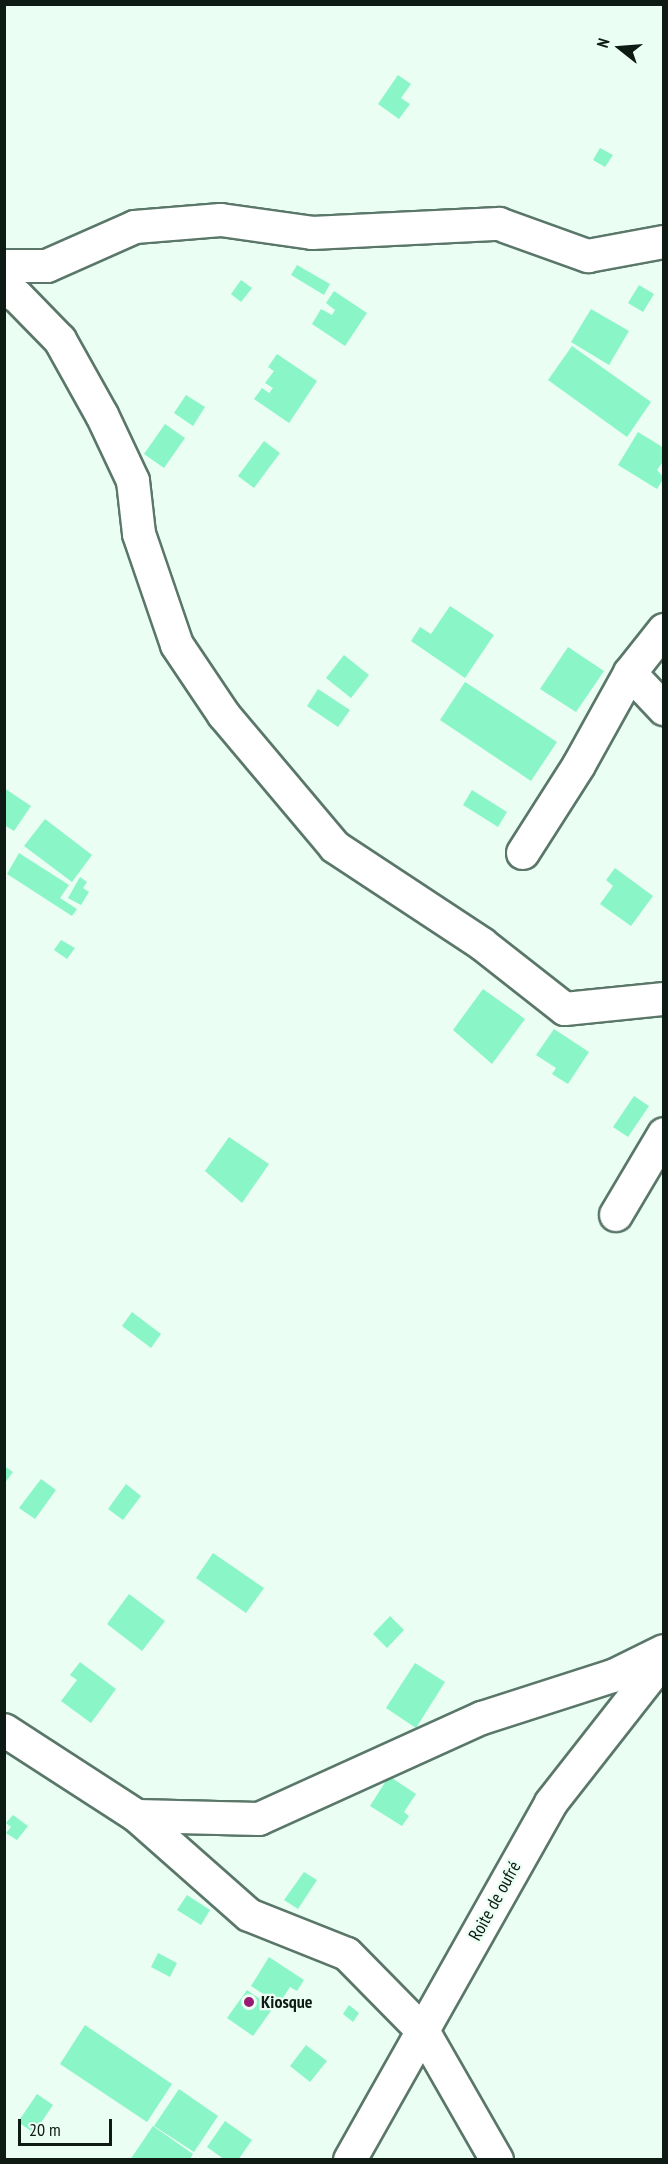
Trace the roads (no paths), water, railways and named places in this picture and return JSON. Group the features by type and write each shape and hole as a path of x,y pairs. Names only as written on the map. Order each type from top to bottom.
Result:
{"street":[{"path":"4,266 47,266 135,227 221,220 312,233 499,224 588,256 663,242"},
{"path":"4,291 17,296 60,340 102,415 133,481 139,534 177,645 224,715 335,847 482,944 565,1009 663,999"},
{"path":"523,853 579,765 630,673 663,630"},
{"path":"630,673 663,709"},
{"path":"616,1215 663,1134"},
{"path":"137,1816 259,1819 482,1718 613,1676 663,1651"},
{"name":"Roite de oufré","path":"350,2160 550,1803 663,1659"},
{"path":"4,1730 137,1816 249,1915 347,1954 423,2031 497,2160"}],"place":[{"name":"Kiosque","path":"249,2002"}]}
